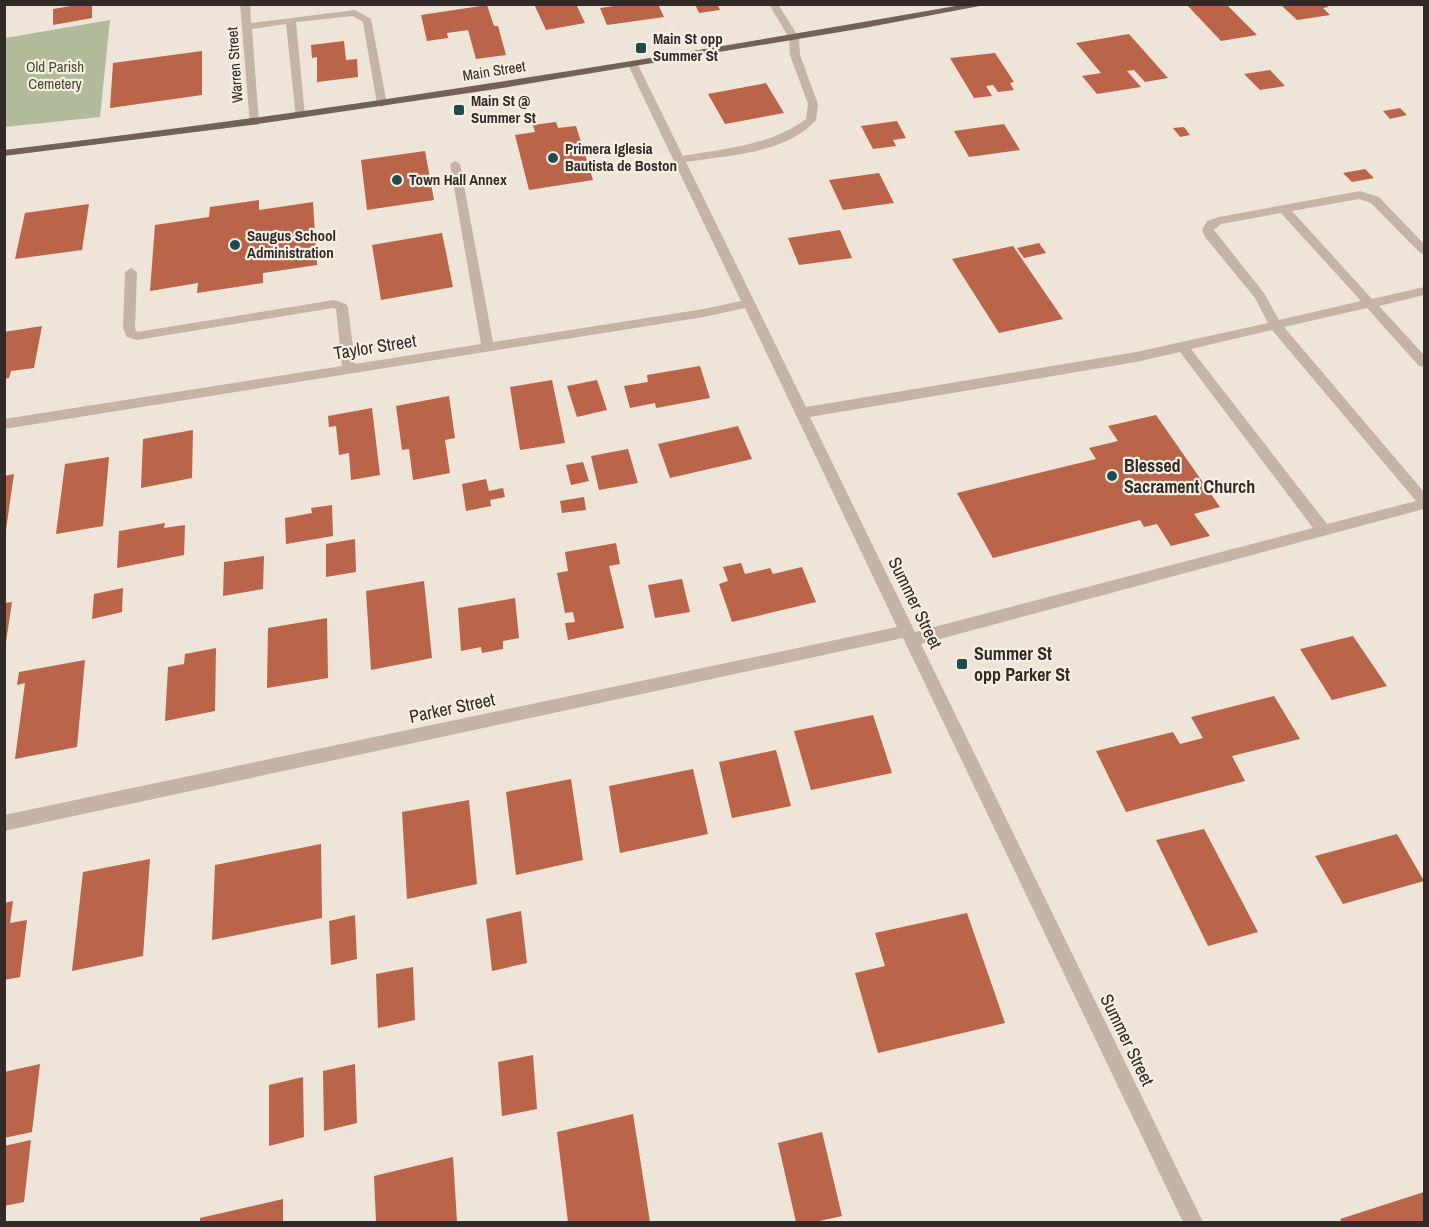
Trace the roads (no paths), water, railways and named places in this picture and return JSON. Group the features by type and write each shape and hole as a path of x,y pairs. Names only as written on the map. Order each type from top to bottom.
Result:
{"main road":[{"name":"Main Street","path":"5,153 254,123 382,104 633,65 986,4"}],"street":[{"name":"Warren Street","path":"245,4 254,123"},
{"path":"680,160 770,143 790,134 811,120 813,104 795,53 794,38 773,4"},
{"path":"247,27 355,13 368,21 382,104"},
{"path":"291,20 300,116"},
{"name":"Summer Street","path":"633,65 1193,1222"},
{"path":"455,164 488,347"},
{"path":"1425,250 1375,200 1355,194 1218,221 1208,230 1211,237 1260,296 1275,325 1425,503"},
{"path":"1283,208 1425,363"},
{"path":"131,272 129,328 131,334 137,336 334,304 342,307 349,369"},
{"path":"802,413 997,382 1183,347 1425,291"},
{"name":"Taylor Street","path":"4,424 704,313 750,303"},
{"path":"1183,347 1324,531"},
{"name":"Parker Street","path":"4,823 909,636 1324,531 1425,503"}],"place":[{"name":"Main St opp Summer St","path":"641,48"},
{"name":"Main St @ Summer St","path":"459,110"},
{"name":"Primera Iglesia Bautista de Boston","path":"553,158"},
{"name":"Town Hall Annex","path":"397,180"},
{"name":"Saugus School Administration","path":"235,245"},
{"name":"Blessed Sacrament Church","path":"1112,476"},
{"name":"Summer St opp Parker St","path":"962,664"}],"park label":[{"name":"Old Parish Cemetery","path":"55,76"}]}
